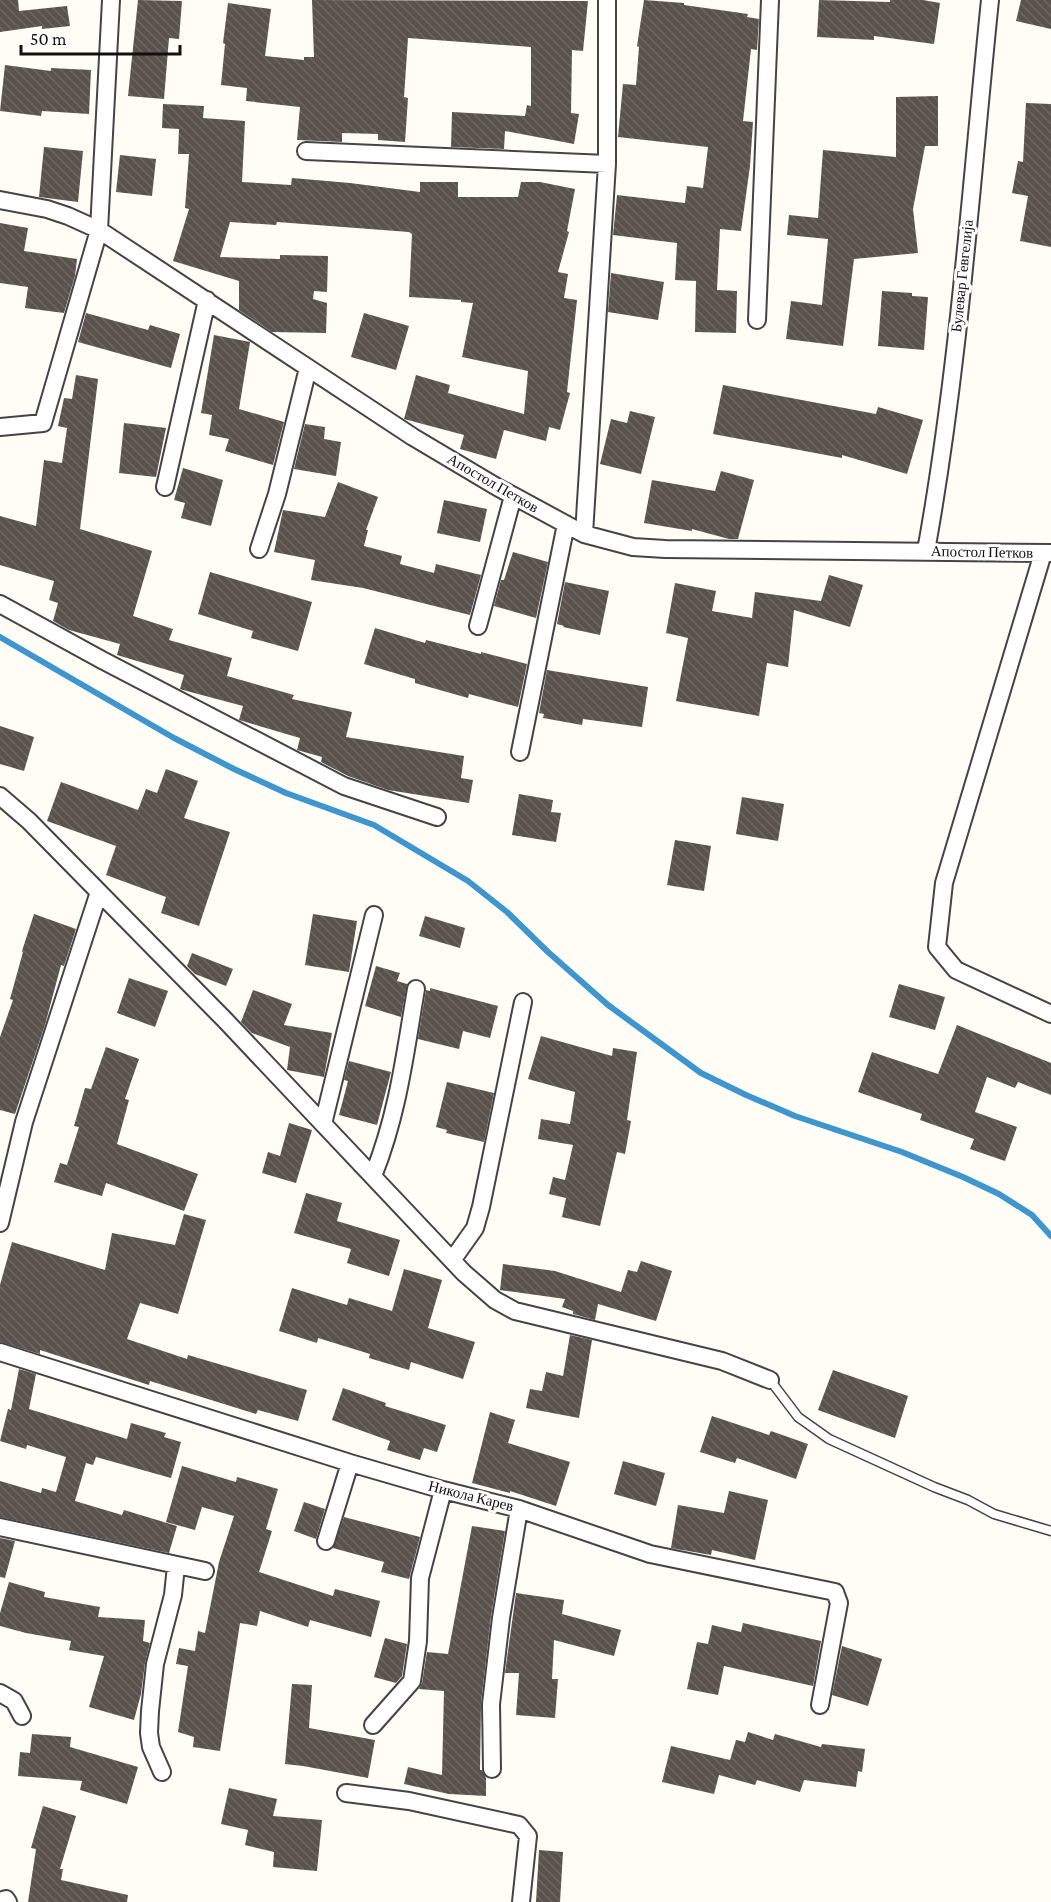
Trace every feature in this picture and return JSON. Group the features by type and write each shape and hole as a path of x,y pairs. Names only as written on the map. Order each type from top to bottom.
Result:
{"street":[{"path":"0,427 43,423 99,230 111,0"},
{"path":"584,534 607,164 607,0"},
{"path":"757,320 770,0"},
{"name":"Булевар Гевгелија","path":"926,551 941,467 952,382 990,0"},
{"path":"306,151 607,164"},
{"name":"Апостол Петков","path":"0,200 47,209 99,230 413,436 513,496 584,534 633,547 666,549 1047,553"},
{"path":"165,487 207,300"},
{"path":"259,549 276,494 308,368"},
{"path":"478,626 513,496"},
{"path":"520,752 566,524"},
{"path":"1047,553 944,883 937,947 956,970 1051,1014"},
{"path":"0,604 344,786 437,817"},
{"path":"0,796 29,821 224,1019 464,1273 495,1300 515,1311 722,1361 770,1380"},
{"path":"0,1223 24,1122 99,892"},
{"path":"323,1124 374,915"},
{"path":"373,1176 385,1146 398,1100 416,989"},
{"path":"453,1259 475,1228 481,1207 523,1002"},
{"name":"Никола Карев","path":"0,1352 350,1463 442,1490 519,1509 650,1554 836,1592 839,1603 820,1705"},
{"path":"326,1541 350,1463"},
{"path":"373,1725 412,1681 418,1641 420,1578 442,1490"},
{"path":"492,1769 491,1704 501,1618 519,1509"},
{"path":"0,1527 205,1571"},
{"path":"162,1772 151,1747 150,1711 155,1664 173,1595 176,1566"},
{"path":"0,1693 14,1701 22,1716"},
{"path":"346,1793 409,1801 519,1825 528,1836 521,1902"},
{"path":"0,1901 6,1899 8,1902"}],"lane":[{"path":"770,1380 798,1417 829,1439 968,1500 994,1514 1051,1531"}],"building":[{"path":"0,0 18,0 19,11 67,6 70,26 42,29 42,26 0,32"},
{"path":"138,0 182,1 179,39 169,38 164,99 128,96"},
{"path":"312,0 588,1 583,51 572,50 571,113 579,114 574,144 505,131 504,149 451,147 452,112 525,116 527,105 531,106 531,47 408,38 404,97 408,98 405,142 378,140 378,134 342,133 342,142 297,140 300,107 246,101 247,88 221,85 225,44 223,43 228,3 271,9 265,56 304,60 304,57 314,57"},
{"path":"644,0 684,3 684,5 748,14 747,17 759,19 757,50 751,49 743,121 753,122 750,166 741,231 720,229 717,290 737,291 736,333 695,332 696,281 675,280 677,243 613,235 617,195 685,203 687,186 703,188 708,147 618,137 623,84 636,85 639,47 637,46"},
{"path":"819,0 890,2 890,0 923,0 940,3 934,44 874,36 874,40 817,37"},
{"path":"1021,0 1051,0 1051,29 1016,21"},
{"path":"5,65 51,71 51,68 91,70 89,114 42,111 41,116 0,111"},
{"path":"938,96 938,146 925,146 913,209 918,253 854,259 843,346 786,339 791,301 822,305 828,239 787,235 789,215 818,218 823,150 896,157 896,97"},
{"path":"1026,103 1051,104 1051,247 1020,241 1028,196 1012,193 1018,161 1023,162"},
{"path":"163,104 204,106 203,118 245,121 242,182 291,185 292,178 420,192 420,182 458,182 458,197 518,197 521,182 540,182 575,189 567,231 569,232 558,272 568,274 564,298 577,300 567,392 570,393 560,430 549,427 546,441 504,430 496,459 460,449 464,435 404,419 416,375 450,385 448,393 524,414 528,371 462,357 473,303 461,302 461,300 409,297 412,234 409,232 277,222 276,225 230,222 220,257 280,259 280,255 328,256 327,292 314,291 313,299 327,303 326,333 272,332 239,310 239,281 173,261 189,209 185,208 189,154 178,154 179,129 162,128"},
{"path":"44,147 83,151 78,202 39,197"},
{"path":"120,155 156,159 152,196 116,192"},
{"path":"0,223 28,228 24,251 77,259 75,276 64,313 25,308 28,287 0,283"},
{"path":"611,273 664,282 658,320 608,312"},
{"path":"882,291 912,293 912,296 928,297 924,350 878,346"},
{"path":"86,313 148,330 150,325 180,334 171,368 78,342"},
{"path":"364,313 409,326 396,370 351,357"},
{"path":"214,335 250,342 239,409 284,422 273,465 225,451 229,439 209,435 212,415 201,413"},
{"path":"76,375 98,379 80,529 152,551 133,616 173,629 169,640 232,658 227,676 294,695 292,699 352,712 346,737 464,756 461,778 473,780 469,803 388,790 348,776 321,762 322,757 297,750 300,738 239,720 243,706 180,689 184,675 117,655 120,644 69,630 53,621 58,603 49,600 54,581 0,565 0,516 36,526 44,460 62,463 67,428 58,426 64,398 72,399"},
{"path":"723,385 876,414 878,407 923,420 907,474 842,455 842,458 713,434"},
{"path":"630,411 655,417 641,474 600,464 611,419 627,423"},
{"path":"124,423 166,428 156,477 119,473"},
{"path":"305,424 325,427 324,439 341,442 336,476 294,469"},
{"path":"183,468 223,480 211,526 181,518 185,503 174,500"},
{"path":"721,471 754,480 738,539 729,539 692,529 692,531 644,523 652,480 715,491"},
{"path":"338,482 378,497 366,530 368,530 364,546 402,556 400,564 434,573 436,564 481,575 470,615 363,588 311,580 315,560 274,552 283,510 325,517"},
{"path":"444,500 487,509 480,542 437,533"},
{"path":"513,552 548,562 536,618 494,606 501,580 504,580"},
{"path":"210,572 312,602 298,651 251,638 253,631 198,614"},
{"path":"829,575 863,585 850,627 794,610 788,667 767,663 759,716 676,701 688,638 666,633 675,583 716,591 712,611 752,618 755,592 821,601"},
{"path":"565,582 609,591 600,635 557,624"},
{"path":"375,628 425,643 426,640 527,664 518,707 469,694 468,698 415,683 415,679 364,664"},
{"path":"547,670 648,687 642,727 583,719 582,725 543,718 544,714 539,713"},
{"path":"0,726 34,737 24,771 0,764"},
{"path":"166,769 198,781 184,818 230,832 199,926 161,913 166,897 106,875 116,846 47,821 61,782 138,810 146,789 157,793"},
{"path":"519,794 553,800 551,812 561,813 556,842 512,835"},
{"path":"742,797 784,804 778,841 736,834"},
{"path":"675,840 711,846 704,891 667,885"},
{"path":"34,914 76,929 64,966 61,965 45,1025 15,1114 0,1110 0,1037 13,1000 10,999"},
{"path":"313,914 357,921 349,972 305,965"},
{"path":"425,916 465,928 460,948 419,936"},
{"path":"192,953 233,969 226,986 195,974 187,966"},
{"path":"376,966 400,973 397,981 407,984 401,1017 365,1006"},
{"path":"129,978 168,991 155,1027 117,1013"},
{"path":"899,984 945,997 935,1030 889,1017"},
{"path":"430,988 498,1006 490,1038 463,1031 459,1049 418,1039 426,990 430,991"},
{"path":"253,990 292,1004 284,1025 332,1033 324,1077 287,1070 290,1047 252,1033 241,1022"},
{"path":"957,1025 1051,1063 1051,1095 1018,1082 1015,1088 987,1077 975,1112 1017,1127 1005,1161 970,1149 974,1139 920,1120 922,1114 858,1092 872,1052 938,1074"},
{"path":"541,1036 612,1056 613,1048 637,1052 627,1120 631,1121 625,1154 617,1152 600,1226 562,1217 566,1198 549,1194 553,1177 565,1180 573,1145 538,1139 541,1119 570,1124 575,1092 528,1079"},
{"path":"106,1047 139,1059 125,1099 129,1100 117,1144 198,1174 184,1211 106,1183 102,1196 54,1182 60,1163 67,1165 79,1127 74,1126 85,1088 91,1089"},
{"path":"349,1061 391,1072 377,1125 339,1115 348,1081 344,1080"},
{"path":"447,1082 494,1093 484,1142 446,1133 447,1130 436,1127"},
{"path":"289,1123 312,1130 296,1183 262,1173 268,1152 280,1156"},
{"path":"306,1193 342,1203 337,1221 400,1240 389,1276 347,1263 351,1249 294,1233"},
{"path":"184,1214 206,1220 178,1314 140,1303 127,1339 187,1359 188,1355 307,1390 298,1421 258,1410 256,1414 150,1381 149,1385 40,1350 40,1354 0,1342 0,1285 12,1242 105,1270 112,1233 175,1245"},
{"path":"641,1261 672,1271 656,1321 598,1304 595,1320 573,1314 573,1311 562,1307 565,1299 500,1290 503,1264 555,1271 621,1292 628,1270 637,1272"},
{"path":"404,1269 442,1280 428,1328 475,1342 463,1379 411,1362 409,1370 369,1358 370,1354 318,1338 317,1343 279,1331 292,1288 347,1305 349,1298 392,1311"},
{"path":"570,1335 592,1340 579,1418 526,1408 530,1389 542,1391 546,1372 563,1376"},
{"path":"19,1369 36,1374 29,1409 127,1439 131,1423 166,1433 164,1437 181,1442 171,1478 96,1457 93,1465 86,1463 75,1501 122,1515 124,1510 177,1526 169,1553 0,1517 0,1481 41,1493 42,1488 56,1492 66,1457 27,1445 26,1449 0,1441 8,1409 11,1410"},
{"path":"833,1370 908,1396 895,1438 818,1410"},
{"path":"343,1388 386,1403 385,1406 446,1425 437,1452 424,1448 420,1460 387,1450 390,1441 332,1420"},
{"path":"490,1412 515,1420 508,1443 570,1462 556,1506 510,1491 510,1493 472,1483"},
{"path":"712,1416 769,1435 771,1431 808,1444 796,1479 737,1458 735,1463 700,1452"},
{"path":"623,1461 665,1473 656,1506 614,1494"},
{"path":"182,1466 236,1482 237,1477 278,1489 266,1529 272,1531 259,1572 333,1596 335,1589 380,1601 371,1637 310,1620 308,1627 260,1611 257,1626 240,1623 220,1751 193,1747 194,1737 178,1732 188,1666 176,1664 179,1648 195,1651 198,1631 205,1633 219,1562 234,1516 202,1507 195,1530 166,1522"},
{"path":"729,1491 768,1500 755,1560 712,1550 711,1555 671,1548 678,1505 724,1513"},
{"path":"304,1502 325,1509 316,1539 294,1531"},
{"path":"344,1517 420,1537 409,1579 381,1572 384,1562 333,1548"},
{"path":"472,1526 505,1531 491,1616 481,1703 480,1770 486,1778 486,1796 449,1794 404,1784 408,1767 442,1775 444,1691 419,1689 427,1652 448,1654"},
{"path":"0,1538 15,1541 5,1578 0,1577"},
{"path":"9,1582 45,1592 44,1597 100,1607 98,1617 145,1620 143,1641 150,1643 134,1720 89,1707 104,1656 69,1650 71,1641 0,1626 0,1613"},
{"path":"516,1593 564,1600 562,1614 621,1630 614,1656 554,1640 552,1679 558,1679 555,1718 516,1715 519,1673 505,1673"},
{"path":"743,1623 821,1641 813,1686 724,1666 718,1695 687,1689 697,1642 708,1644 712,1625 741,1632"},
{"path":"385,1638 407,1644 402,1676 396,1683 374,1677"},
{"path":"842,1646 882,1659 868,1706 832,1695"},
{"path":"292,1684 312,1685 309,1728 375,1740 368,1778 285,1764"},
{"path":"748,1732 773,1740 775,1734 821,1747 822,1744 865,1749 862,1772 858,1771 856,1787 804,1780 800,1792 757,1780 755,1785 719,1775 714,1794 662,1782 671,1746 730,1760 736,1740 745,1742"},
{"path":"32,1734 71,1737 70,1747 138,1767 127,1804 80,1790 82,1781 18,1776 20,1752 30,1753"},
{"path":"229,1788 277,1799 273,1816 322,1820 317,1871 273,1867 274,1852 245,1845 248,1830 221,1824"},
{"path":"43,1806 76,1816 60,1869 63,1869 61,1880 128,1895 127,1902 28,1902 36,1849 31,1848"},
{"path":"539,1850 563,1852 560,1902 536,1902"}],"waterway":[{"path":"0,637 174,738 286,793 374,825 468,881 507,912 608,1005 701,1073 795,1116 902,1152 963,1177 999,1194 1032,1215 1051,1236"}]}
